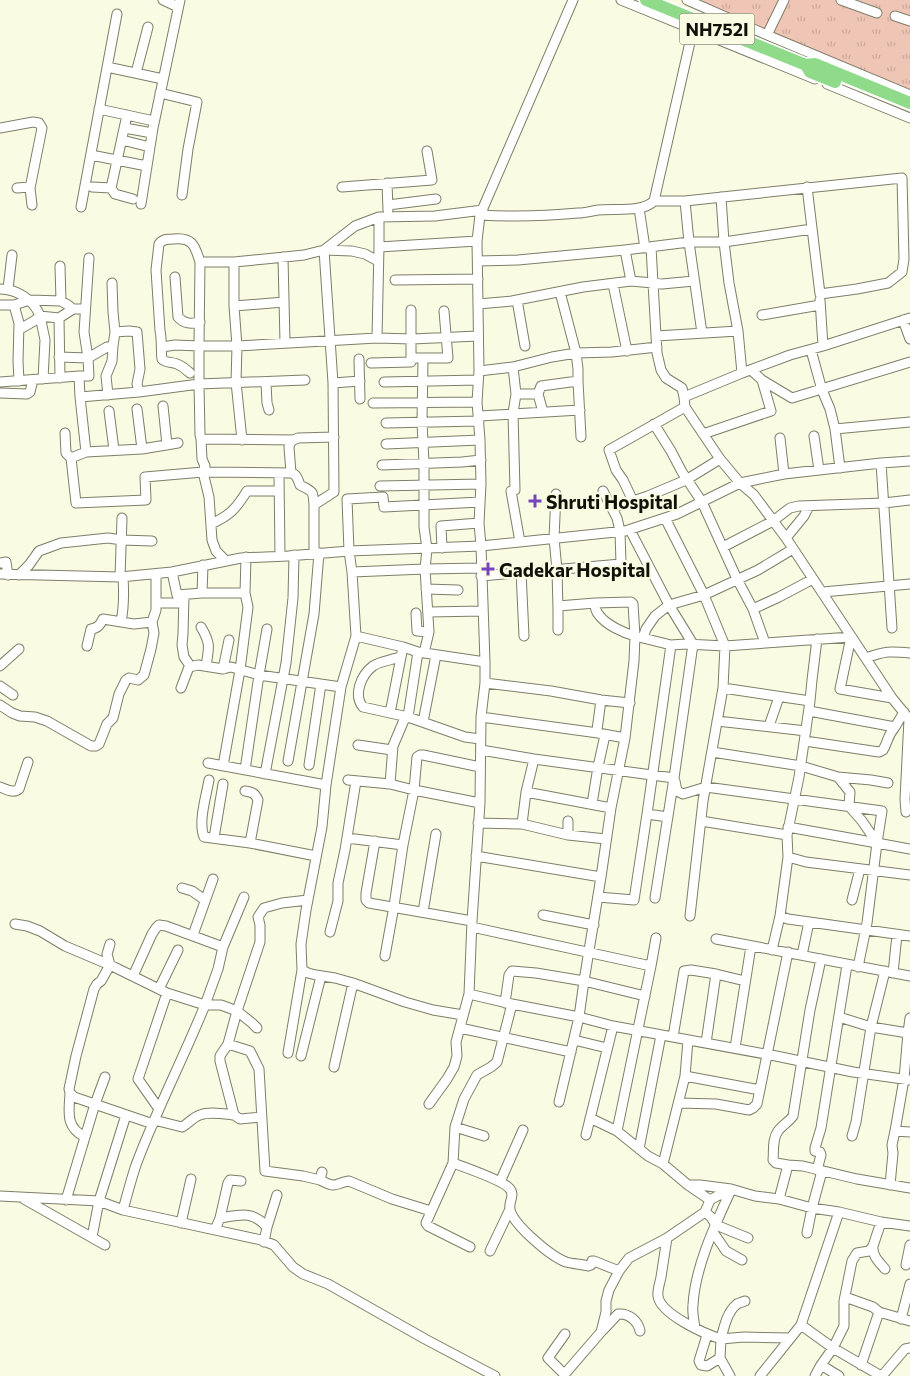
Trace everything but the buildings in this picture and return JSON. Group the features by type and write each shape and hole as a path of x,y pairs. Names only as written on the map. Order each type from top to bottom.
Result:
{"highway":[{"name":"NH752I","path":"646,0 797,61 815,64 910,104"},
{"name":"NH752I","path":"797,61 810,72 910,112"}],"street":[{"path":"127,115 111,188 115,194 137,202 147,166 154,121 179,4 163,0"},
{"path":"429,1104 454,1067 457,1056 456,1042 469,994 480,803 480,739 485,662 479,523 481,484 477,402 479,376 478,241 482,213 573,0"},
{"path":"621,0 693,29 910,95"},
{"path":"688,0 767,35 797,61 910,118"},
{"path":"767,35 784,0"},
{"path":"841,0 877,13"},
{"path":"81,207 117,14"},
{"path":"895,16 910,21"},
{"path":"136,73 148,27"},
{"path":"324,250 355,226 384,217 482,213 515,217 649,206 654,201 693,29"},
{"path":"107,67 163,79"},
{"path":"160,93 197,102 182,195"},
{"path":"99,109 154,121"},
{"path":"0,128 33,122 39,123 42,128 30,187 32,205"},
{"path":"124,128 152,133"},
{"path":"122,140 150,147"},
{"path":"342,187 432,180 427,151"},
{"path":"91,155 147,166"},
{"path":"654,201 685,201 902,178 904,259 902,272 888,283 857,290 820,294"},
{"path":"377,338 378,261 384,217 388,205 387,183"},
{"path":"17,188 30,187"},
{"path":"92,187 111,188"},
{"path":"807,187 820,294 824,346"},
{"path":"721,197 729,283 747,372 792,398 910,362"},
{"path":"388,205 436,199"},
{"path":"685,201 702,333"},
{"path":"639,208 648,247 653,283 656,347 661,370 666,378 682,388 685,407 720,459 740,483 754,495 794,548 892,698 908,717 906,812"},
{"path":"478,261 518,260 689,242 724,242 812,229"},
{"path":"190,373 182,366 166,362 162,356 156,274 158,244 165,240 181,238 189,240 193,244 200,262 199,384 200,435 202,459 205,466 203,472 209,497 212,540 216,551 226,561"},
{"path":"379,246 478,241"},
{"path":"314,505 334,492 333,383 324,250"},
{"path":"200,262 234,262 304,255 324,250 352,251 365,254 378,261"},
{"path":"625,250 631,281"},
{"path":"12,255 4,289 30,300 61,302 73,309"},
{"path":"283,257 285,343"},
{"path":"86,452 80,397 88,358 84,332 89,258"},
{"path":"234,262 234,306 237,346 236,382 242,440"},
{"path":"60,266 61,302"},
{"path":"176,278 178,317 191,324 200,322"},
{"path":"395,280 478,279"},
{"path":"478,304 516,300 631,281 662,284 694,281"},
{"path":"108,394 106,376 112,362 112,346 115,332 112,283"},
{"path":"613,284 626,351"},
{"path":"560,292 576,353 581,437"},
{"path":"0,305 14,305 30,300"},
{"path":"30,300 37,308 45,340 43,379"},
{"path":"516,300 525,346"},
{"path":"234,306 284,302"},
{"path":"14,305 20,328 18,381"},
{"path":"762,315 820,306"},
{"path":"20,328 40,316 59,318 73,309 85,309"},
{"path":"371,363 411,362 411,310"},
{"path":"411,358 448,358 444,311"},
{"path":"59,318 60,378"},
{"path":"684,397 790,355 906,319 910,339"},
{"path":"656,336 738,331"},
{"path":"115,332 137,332 140,369 137,384 139,392"},
{"path":"162,347 175,345 237,346 377,338 412,339 478,336"},
{"path":"60,357 88,358 112,346"},
{"path":"384,382 479,376 552,357 576,353 626,351 656,347"},
{"path":"811,350 822,390 830,409 840,468"},
{"path":"390,784 392,750 404,720 408,717 421,653 429,632 424,527 423,358"},
{"path":"359,359 360,399"},
{"path":"513,367 516,394 513,413 515,490 510,490 520,542"},
{"path":"185,385 190,373 200,368"},
{"path":"0,382 106,376"},
{"path":"0,393 27,394 30,392 33,380"},
{"path":"80,397 139,392 185,385 305,380"},
{"path":"703,434 771,411 762,380"},
{"path":"543,412 538,394 541,386 578,381"},
{"path":"266,382 269,410"},
{"path":"333,383 360,382"},
{"path":"516,394 538,394"},
{"path":"373,403 477,402"},
{"path":"163,406 167,445"},
{"path":"633,500 616,470 609,450 685,407"},
{"path":"137,409 142,448"},
{"path":"386,423 580,410"},
{"path":"109,411 114,450"},
{"path":"834,429 910,422"},
{"path":"654,424 686,480 702,502 737,579 753,609 765,644"},
{"path":"65,432 66,453 71,458 76,503 146,500 145,477 203,472 294,473 300,486 310,489 313,493 316,553 314,614 288,761"},
{"path":"814,436 819,470"},
{"path":"201,439 293,440 298,438 334,437"},
{"path":"780,438 784,474"},
{"path":"291,473 289,447 293,440"},
{"path":"386,444 480,440"},
{"path":"71,458 86,452 178,444"},
{"path":"612,508 686,480 720,459"},
{"path":"382,465 480,460"},
{"path":"0,563 6,562 4,575 121,577 172,572 246,557 481,546 625,531 678,514 740,483 784,474 910,461"},
{"path":"881,463 892,628"},
{"path":"279,473 280,556"},
{"path":"380,486 481,484"},
{"path":"211,524 224,518 234,510 247,491 279,491"},
{"path":"603,491 617,518 693,644 655,898"},
{"path":"556,494 554,538 557,570 558,630"},
{"path":"288,1053 302,970 301,944 322,826 326,785 341,687 356,636 347,499 383,497 384,507 480,502"},
{"path":"722,547 773,521 790,508 910,500"},
{"path":"786,538 804,516 809,506"},
{"path":"121,622 124,594 121,577 122,518"},
{"path":"665,518 704,596 725,646 723,688 706,786 690,916"},
{"path":"424,527 479,523"},
{"path":"441,526 442,548"},
{"path":"352,572 425,569 521,572 621,564 625,531"},
{"path":"19,575 37,553 61,543 98,538 152,541"},
{"path":"639,637 655,616 669,605 704,596 758,570 794,548"},
{"path":"265,774 286,663 293,598 294,555"},
{"path":"223,766 240,670 248,607 245,593 246,557"},
{"path":"202,593 203,565"},
{"path":"172,572 177,595 184,599"},
{"path":"521,572 524,636"},
{"path":"0,705 20,716 35,717 47,721 91,746 100,744 126,680 129,678 138,680 144,675 154,633 152,622 157,603 156,574"},
{"path":"753,609 813,579"},
{"path":"823,592 910,584"},
{"path":"426,589 458,590"},
{"path":"157,603 184,599 202,593 245,593"},
{"path":"184,599 182,645 184,657 191,667"},
{"path":"558,606 632,602 639,637 634,661 625,738 611,808 579,1017 559,1102"},
{"path":"594,603 599,616 620,631 671,645 725,646 851,637"},
{"path":"428,612 482,611"},
{"path":"416,613 417,631 429,632"},
{"path":"87,646 91,629 96,629 103,619 134,624 152,622"},
{"path":"201,627 209,644 206,666"},
{"path":"244,770 267,629"},
{"path":"356,636 421,653 485,662"},
{"path":"851,637 840,689 892,698"},
{"path":"772,950 780,916 788,857 787,831 801,766 817,639"},
{"path":"223,669 229,640"},
{"path":"598,897 634,900 671,645"},
{"path":"390,713 403,647"},
{"path":"0,666 19,649"},
{"path":"866,658 890,651 910,653"},
{"path":"423,722 436,655"},
{"path":"400,658 374,665 362,678 358,693 359,702 363,707 408,717 447,732 480,739"},
{"path":"181,688 189,667 198,664 223,669 231,667 259,675 341,687"},
{"path":"484,683 630,703"},
{"path":"309,765 321,684"},
{"path":"0,686 13,696"},
{"path":"723,688 810,701"},
{"path":"769,726 779,697"},
{"path":"592,804 602,734 597,728 601,700"},
{"path":"809,711 894,727"},
{"path":"481,717 625,738"},
{"path":"804,740 879,752 885,747 889,733 908,717"},
{"path":"717,721 806,731"},
{"path":"358,745 392,750"},
{"path":"481,750 674,778"},
{"path":"712,752 801,766 838,777 888,783"},
{"path":"384,956 414,790 417,757 420,755 480,767"},
{"path":"522,824 526,792 534,759"},
{"path":"0,787 14,792 19,790 28,762"},
{"path":"208,763 326,785"},
{"path":"838,777 850,792"},
{"path":"674,778 677,791 682,794 706,786 882,811 858,967"},
{"path":"858,779 850,792 849,806 877,843"},
{"path":"209,780 201,824 204,837 250,843 316,856"},
{"path":"330,932 338,900 338,883 347,838 352,781 390,784 480,803"},
{"path":"214,838 223,784"},
{"path":"246,791 253,792 258,800 250,843"},
{"path":"526,792 611,808"},
{"path":"647,814 668,817"},
{"path":"568,821 568,835"},
{"path":"701,821 877,843 910,849"},
{"path":"478,823 522,824 568,835 606,840"},
{"path":"423,912 436,834"},
{"path":"347,838 403,845"},
{"path":"375,840 366,893 366,900 369,902 423,912 651,966"},
{"path":"476,856 602,876"},
{"path":"788,857 806,862 910,875"},
{"path":"852,900 860,869"},
{"path":"193,935 212,879"},
{"path":"182,888 192,891 205,900"},
{"path":"123,1210 136,1166 205,1005 218,969 223,947 244,897"},
{"path":"234,1115 220,1056 228,1044 260,942 258,917 264,908 269,906 308,900"},
{"path":"543,916 594,925"},
{"path":"780,916 788,919 910,936"},
{"path":"802,955 809,922"},
{"path":"15,924 40,931 65,946 110,965 163,991 205,1005 221,1005 237,1011 257,1028"},
{"path":"133,976 152,934 160,925 223,947"},
{"path":"852,1136 856,1122 871,1026 889,972 897,935"},
{"path":"617,1131 656,938"},
{"path":"716,939 910,976"},
{"path":"85,1137 75,1132 70,1120 70,1089 76,1056 94,988 101,981 110,965 107,954 110,944"},
{"path":"735,1048 751,946"},
{"path":"159,1109 138,1079 163,991 178,950"},
{"path":"679,1103 716,1104 749,1110 757,1104 788,952"},
{"path":"821,959 810,1010 793,1116 789,1122 779,1129 774,1138 773,1160 776,1163 803,1166 857,1179 910,1188"},
{"path":"807,1233 820,1170 821,1155 820,1152 815,1151 815,1148 821,1128 847,965"},
{"path":"302,970 353,983 433,1010 463,1015"},
{"path":"673,1037 684,970 716,974 745,981"},
{"path":"470,1247 428,1226 426,1223 453,1162 455,1127 464,1099 477,1075 491,1068 497,1062 504,1037 509,975 512,971 536,973 645,996"},
{"path":"706,1043 716,974"},
{"path":"301,1056 321,976"},
{"path":"334,1067 353,983"},
{"path":"469,994 638,1031 907,1080"},
{"path":"839,1016 871,1026 909,1034"},
{"path":"890,1185 892,1145 907,1080 910,1018"},
{"path":"586,1136 613,1026"},
{"path":"460,1028 571,1052"},
{"path":"639,1148 661,1035"},
{"path":"574,1040 607,1048"},
{"path":"663,1164 686,1076 688,1040"},
{"path":"228,1044 250,1051 259,1069 265,1171 302,1176 321,1176 332,1186 338,1186 349,1181 392,1199 431,1211"},
{"path":"686,1076 760,1090"},
{"path":"66,1200 105,1077"},
{"path":"70,1092 74,1097 126,1115 182,1127 202,1114 234,1115 240,1119 262,1117"},
{"path":"92,1237 99,1201 126,1115"},
{"path":"590,1118 617,1131 648,1156 663,1164 710,1200"},
{"path":"455,1127 484,1136"},
{"path":"500,1182 523,1130"},
{"path":"895,1131 910,1132"},
{"path":"453,1162 500,1182 511,1191 510,1209 490,1251"},
{"path":"779,1199 788,1165"},
{"path":"181,1223 191,1179"},
{"path":"215,1230 230,1180 242,1181"},
{"path":"688,1185 700,1185 730,1192 779,1199 812,1208 910,1226"},
{"path":"601,1332 609,1290 619,1271 629,1258 667,1238 705,1212 710,1200 730,1192"},
{"path":"695,1328 693,1305 698,1277 730,1192"},
{"path":"264,1242 277,1195"},
{"path":"0,1196 99,1201 123,1210 274,1245 293,1267 302,1274 328,1284 495,1376"},
{"path":"22,1198 105,1245"},
{"path":"510,1209 514,1218 548,1252 566,1262 590,1266 592,1261 594,1261 619,1271"},
{"path":"705,1212 711,1217 726,1251 742,1260"},
{"path":"760,1376 801,1325 839,1212"},
{"path":"220,1218 252,1215 260,1219 267,1227"},
{"path":"881,1222 872,1252 885,1270"},
{"path":"715,1228 748,1238"},
{"path":"667,1238 661,1279 657,1292 658,1299 673,1316 707,1335 721,1338 744,1336 771,1339 790,1338"},
{"path":"906,1264 910,1245"},
{"path":"815,1376 833,1348 844,1326 845,1297 854,1258 857,1252 870,1251 873,1246"},
{"path":"845,1297 873,1307 879,1312 906,1320 910,1284"},
{"path":"730,1376 720,1358 721,1338 730,1312 737,1304 745,1301"},
{"path":"861,1365 879,1312"},
{"path":"565,1334 548,1358 564,1375 618,1314 629,1316 636,1322 640,1331"},
{"path":"801,1325 833,1348 881,1376 905,1348 910,1348"},
{"path":"707,1335 699,1361 701,1365 708,1366 720,1358"},
{"path":"821,1365 839,1376"}],"green space":[{"path":"682,0 910,0 910,90"}],"place":[{"name":"Shruti Hospital","path":"535,501"},
{"name":"Gadekar Hospital","path":"488,569"}]}
